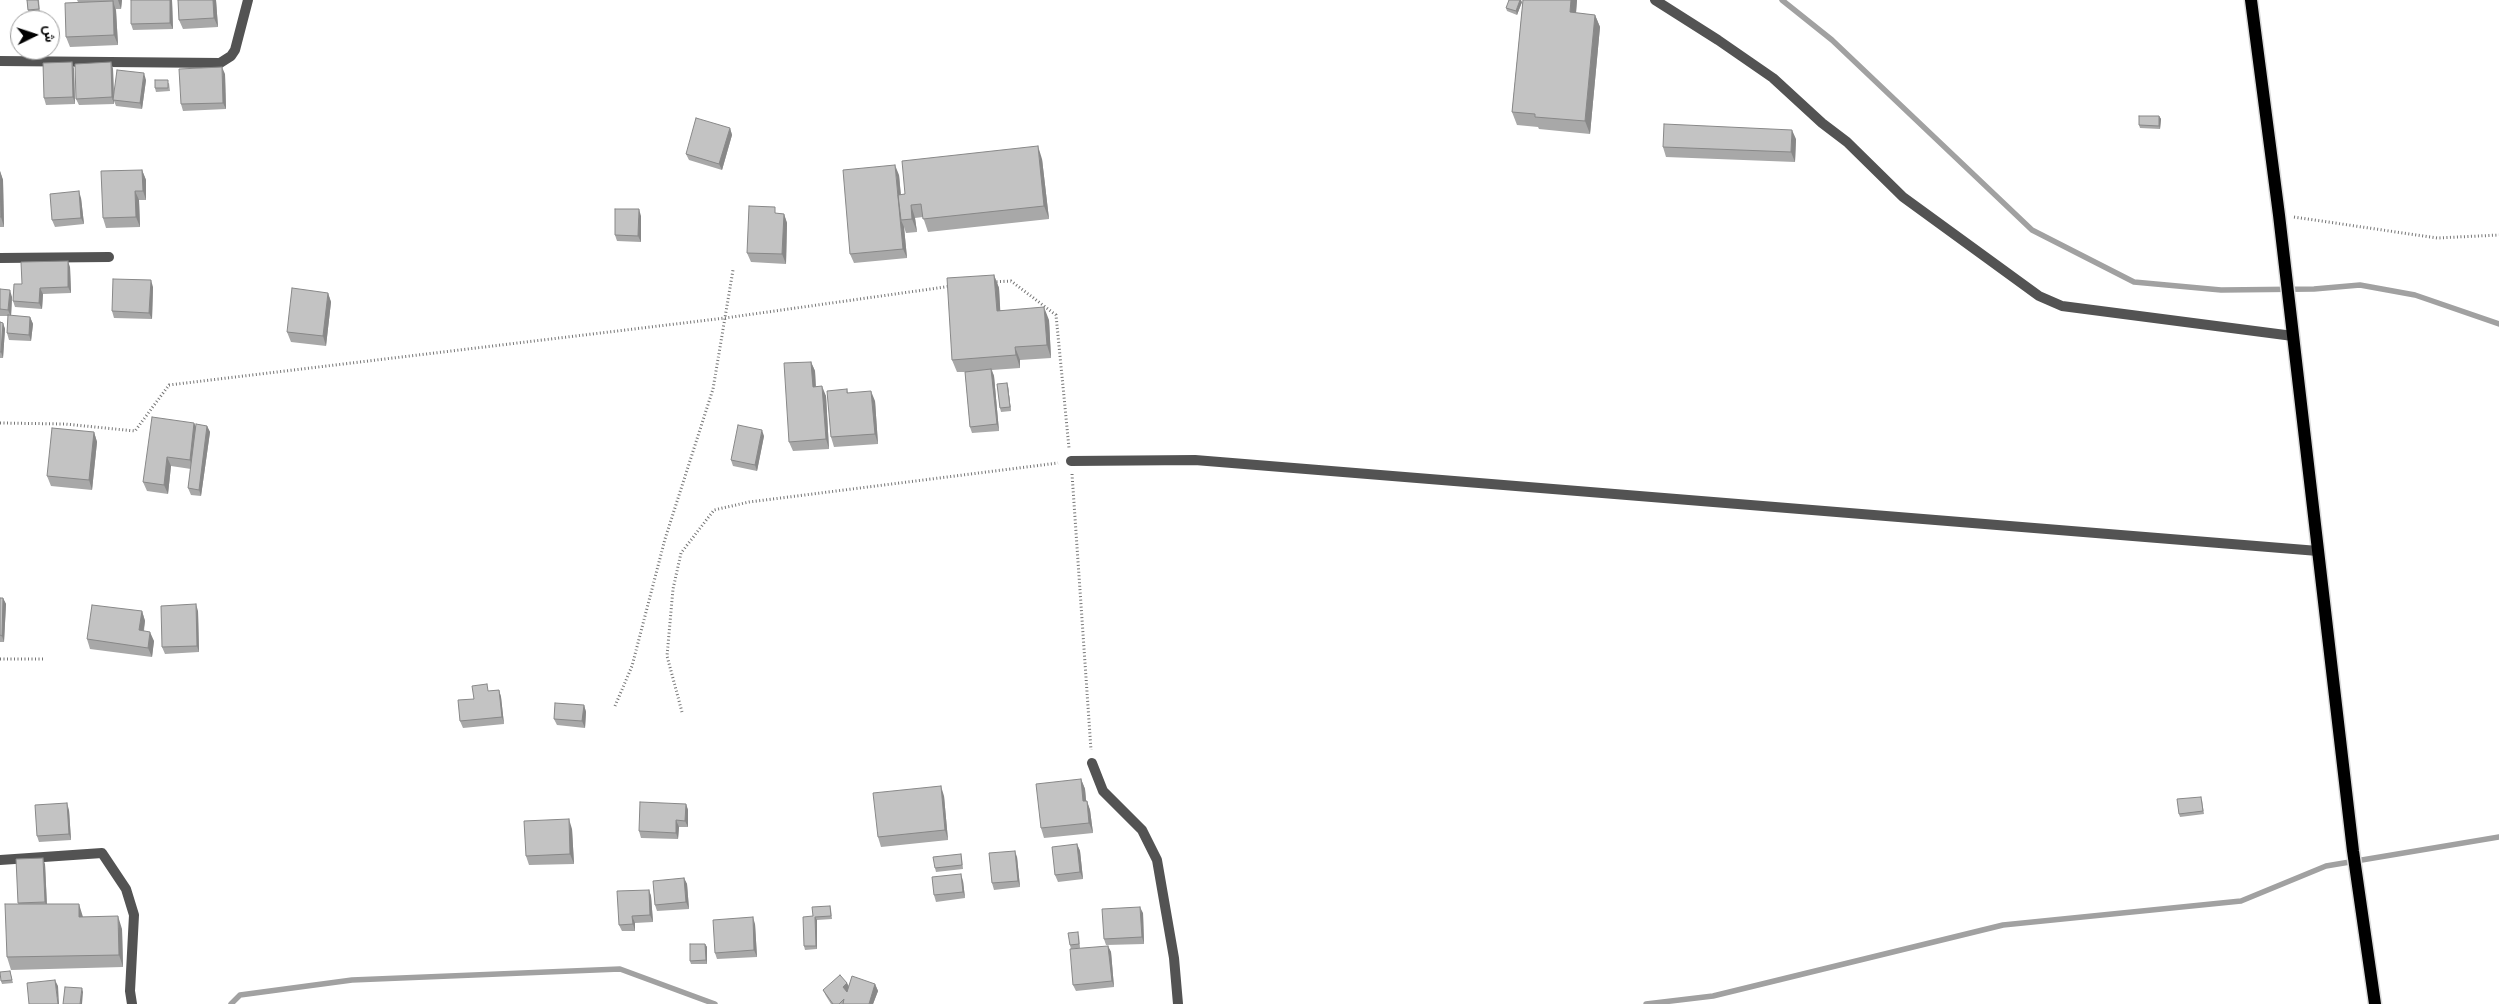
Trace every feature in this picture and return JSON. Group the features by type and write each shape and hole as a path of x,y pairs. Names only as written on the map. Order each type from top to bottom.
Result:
{"main road":[{"path":"2251,0 2279,215 2353,851 2375,1004"}],"street":[{"path":"0,61 220,63 231,56 235,50 248,0"},
{"path":"1655,0 1725,44 1773,78 1822,123 1847,142 1903,197 2039,296 2062,306 2293,336"},
{"path":"0,258 109,257"},
{"path":"1071,461 1195,460 2318,551"},
{"path":"1092,763 1103,791 1142,830 1157,860 1174,958 1178,1004"},
{"path":"0,860 102,853 126,889 134,916 130,991 132,1004"}],"path":[{"path":"2279,215 2437,238 2499,235"},
{"path":"615,706 632,666 666,539 713,389 734,270"},
{"path":"983,283 1012,280 1056,315 1071,461 1092,763"},
{"path":"0,423 65,424 134,431 169,385 725,318 955,286"},
{"path":"682,712 667,656 673,589 681,553 714,510 749,502 1071,461"},
{"path":"0,659 43,659"}],"building":[{"path":"27,0 38,0 39,9 28,10"},
{"path":"131,0 170,0 170,23 131,24"},
{"path":"178,0 213,0 214,18 179,20"},
{"path":"1509,0 1520,0 1516,11 1506,8"},
{"path":"1523,0 1571,0 1570,12 1595,15 1585,121 1535,117 1535,114 1512,112"},
{"path":"113,1 114,35 66,37 65,3"},
{"path":"72,62 73,97 44,98 43,63"},
{"path":"111,62 112,97 76,99 75,64"},
{"path":"222,67 223,103 181,104 179,69"},
{"path":"117,70 144,73 140,103 113,100"},
{"path":"155,80 168,80 168,88 155,88"},
{"path":"2139,116 2159,116 2159,126 2139,125"},
{"path":"696,118 730,128 719,164 686,154"},
{"path":"1664,124 1792,130 1791,152 1663,147"},
{"path":"1038,146 1044,206 923,219 921,204 911,205 912,219 901,220 898,195 905,194 902,161"},
{"path":"895,165 903,249 850,254 843,170"},
{"path":"142,170 143,191 135,191 136,217 103,218 101,171"},
{"path":"0,180 1,217 0,217"},
{"path":"79,191 81,218 52,220 50,194"},
{"path":"749,206 775,207 775,213 784,214 782,254 747,253"},
{"path":"615,209 639,209 638,236 615,235"},
{"path":"68,261 68,287 40,288 39,303 13,301 14,284 22,284 21,262"},
{"path":"994,275 997,311 1044,307 1047,345 1015,347 1016,355 952,360 947,278"},
{"path":"113,279 151,280 149,313 112,311"},
{"path":"292,288 328,293 323,336 287,332"},
{"path":"0,289 10,290 8,310 0,309"},
{"path":"8,315 30,317 29,335 7,333"},
{"path":"0,322 3,323 1,352 0,352"},
{"path":"811,362 813,387 822,386 826,439 789,442 784,363"},
{"path":"991,369 997,424 970,427 965,372"},
{"path":"1007,383 1010,407 1000,408 997,384"},
{"path":"847,389 847,393 871,391 875,434 831,437 827,391"},
{"path":"152,417 194,423 190,460 167,457 164,485 143,482"},
{"path":"196,424 207,426 199,490 188,488"},
{"path":"738,425 762,430 755,465 731,460"},
{"path":"52,428 94,432 89,480 47,476"},
{"path":"0,598 3,598 2,636 0,635"},
{"path":"196,604 197,646 162,647 161,606"},
{"path":"92,605 142,611 139,630 150,632 148,648 87,639"},
{"path":"487,684 488,691 499,690 502,717 460,721 458,700 474,699 472,686"},
{"path":"555,703 584,705 582,721 554,719"},
{"path":"1081,779 1083,801 1087,801 1089,823 1041,828 1036,784"},
{"path":"941,786 945,830 878,837 873,793"},
{"path":"2201,797 2203,811 2179,814 2177,799"},
{"path":"640,802 686,804 685,821 676,820 676,833 639,831"},
{"path":"67,803 69,834 37,836 35,805"},
{"path":"569,819 570,854 526,856 524,821"},
{"path":"1077,844 1080,872 1055,875 1052,847"},
{"path":"1015,851 1018,881 992,883 989,853"},
{"path":"961,854 962,865 935,868 933,857"},
{"path":"43,858 45,902 18,903 16,859"},
{"path":"961,874 963,892 934,895 932,877"},
{"path":"684,878 686,902 655,905 653,881"},
{"path":"649,890 650,915 632,916 633,924 619,925 617,891"},
{"path":"5,904 79,904 79,917 118,916 119,955 7,957"},
{"path":"830,906 831,916 815,917 816,946 804,946 803,917 813,916 812,907"},
{"path":"1140,907 1142,937 1104,939 1102,909"},
{"path":"753,917 754,950 715,953 713,920"},
{"path":"1078,932 1079,944 1070,945 1068,933"},
{"path":"690,944 705,944 706,960 690,961"},
{"path":"1108,946 1112,981 1073,985 1070,949"},
{"path":"10,971 12,980 1,981 0,972"},
{"path":"840,975 847,983 843,987 847,992 852,976 875,984 869,1004 843,1004 844,999 839,1004 833,1004 823,990"},
{"path":"55,980 58,1004 29,1004 27,983"},
{"path":"65,987 82,988 80,1004 63,1004"}],"waterway":[{"path":"1782,0 1832,40 2032,230 2134,282 2221,290 2314,289 2360,285 2415,295 2499,324"},
{"path":"1646,1004 1713,996 2003,925 2241,901 2326,866 2499,837"},
{"path":"231,1004 240,995 352,980 620,969 715,1004"}]}
